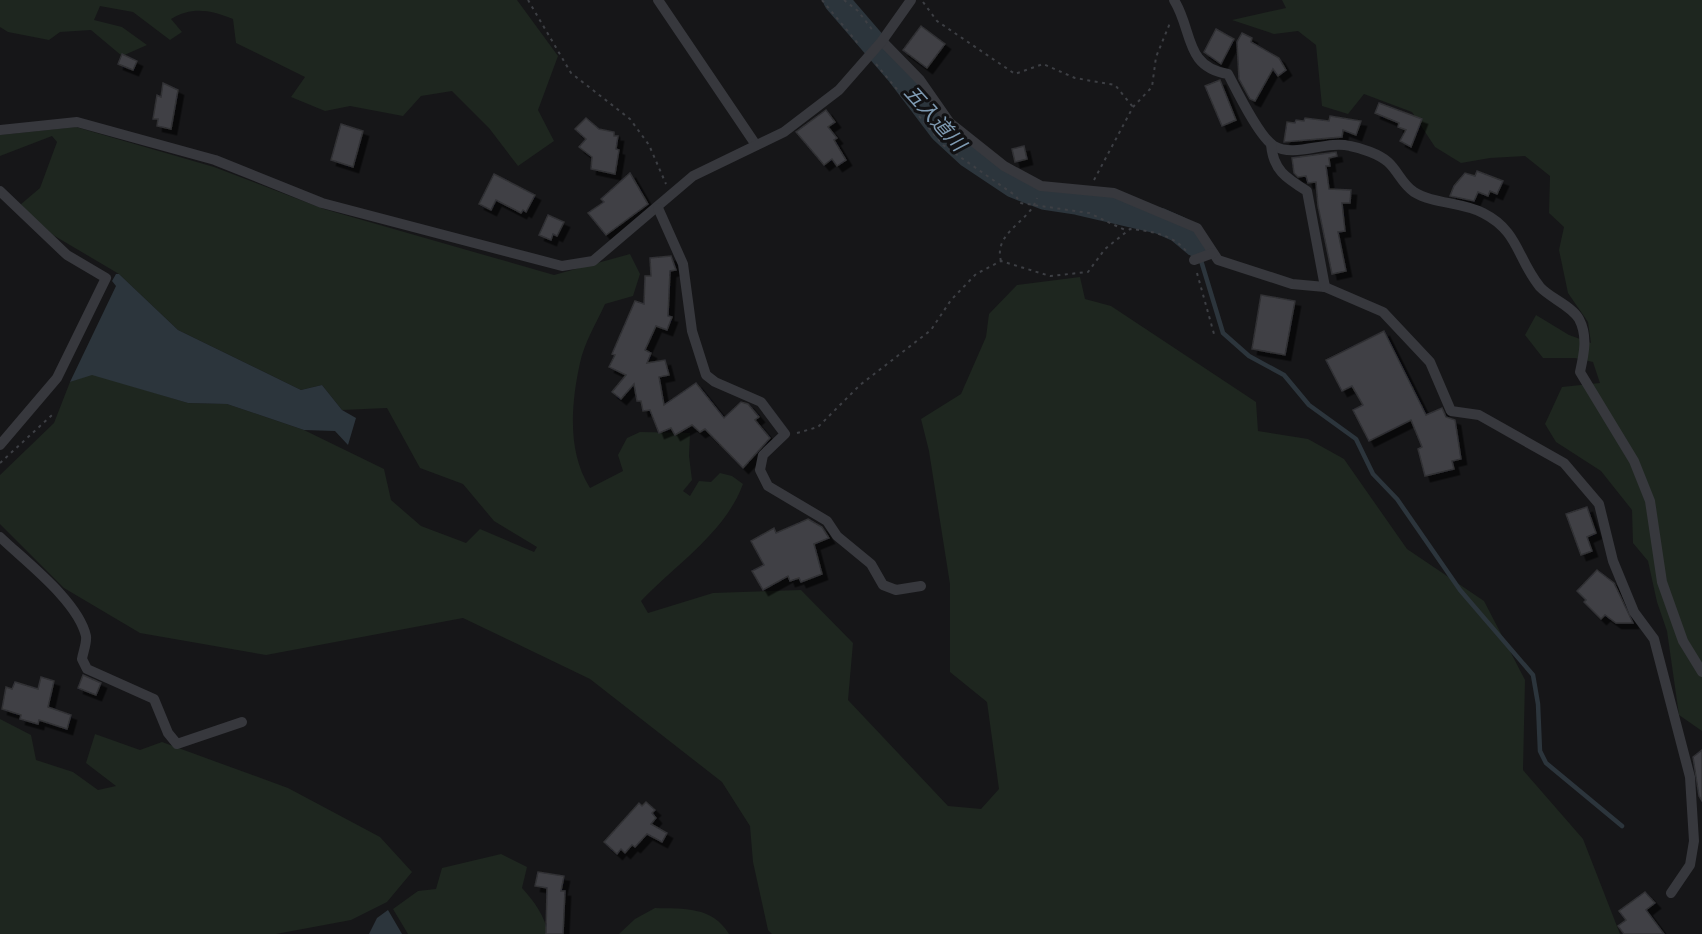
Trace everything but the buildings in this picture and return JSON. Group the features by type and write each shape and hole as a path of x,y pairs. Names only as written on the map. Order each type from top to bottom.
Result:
{"street":[{"path":"658,0 756,145"},
{"path":"0,130 77,122 215,160 322,203 562,266 593,261 693,176 784,132 840,90 913,0"},
{"path":"1177,4 1194,54 1214,72 1227,74 1247,110 1271,144 1283,151 1330,144 1349,146 1387,161 1400,181 1425,199 1440,199 1485,213 1511,233 1528,269 1542,288 1578,318 1586,344 1580,372 1634,461 1650,501 1662,582 1683,641 1702,672"},
{"path":"882,41 920,80 950,123 1004,166 1041,186 1114,193 1197,228 1218,260 1292,284 1325,287 1383,312 1430,362 1451,411 1479,415 1564,463 1599,504 1613,561 1634,612 1654,639 1690,777 1694,841 1686,873 1671,893"},
{"path":"1271,144 1272,160 1283,177 1307,190 1325,287"},
{"path":"0,191 53,243 106,279 57,378 0,445"},
{"path":"658,208 683,264 692,331 706,375 715,382 761,402 785,434 763,455 760,470 768,486 828,522 837,536 871,564 883,585 896,590 921,586"},
{"path":"1194,260 1213,253"},
{"path":"0,537 80,619 87,639 82,659 87,669 154,699 168,734 177,744 242,722"}],"path":[{"path":"528,0 571,73 630,119 649,145 671,196"},
{"path":"822,0 869,57"},
{"path":"844,0 858,10 882,41"},
{"path":"913,0 921,0 937,21 955,31 970,45 996,59 1015,74 1043,64 1076,78 1115,86 1132,107"},
{"path":"1090,191 1132,107 1152,87 1156,57 1177,4"},
{"path":"1001,261 999,255 1006,234 1028,216 1035,205"},
{"path":"785,434 794,434 818,427 860,385 931,330 951,300 976,274 1001,261 1050,276 1088,272 1105,249 1130,229 1154,232 1181,244 1194,260 1214,334"},
{"path":"0,463 52,415"}],"shaded area":[{"path":"0,0 517,0 558,56 538,110 554,141 518,166 489,128 452,91 421,96 403,116 350,106 325,111 291,97 305,77 236,43 233,19 217,13 186,12 171,19 182,32 170,40 133,12 100,6 94,20 122,27 147,45 122,56 91,30 60,32 49,40 8,32 0,27"},
{"path":"1282,0 1702,0 1702,731 1679,715 1667,631 1657,602 1648,561 1633,543 1632,510 1601,471 1556,442 1545,424 1562,387 1600,383 1593,362 1575,358 1543,358 1525,335 1536,315 1569,335 1591,343 1588,322 1568,293 1559,250 1564,227 1549,213 1550,176 1525,156 1490,158 1461,163 1435,147 1412,112 1364,94 1348,114 1322,106 1316,45 1298,31 1274,34 1232,20 1286,8"},
{"path":"76,127 214,167 324,209 554,275 630,254 640,274 633,296 605,304 580,363 573,427 577,459 583,474 590,488 623,471 618,455 627,438 640,432 690,433 689,456 692,480 683,491 690,496 699,481 711,482 720,473 732,476 743,484 735,502 712,533 641,601 648,613 713,593 801,590 853,643 848,700 948,806 981,809 999,789 987,702 950,672 950,584 929,451 921,419 961,394 986,337 989,314 1017,285 1080,277 1085,299 1111,306 1256,402 1258,431 1308,439 1344,459 1407,549 1484,601 1525,680 1523,770 1583,839 1620,934 772,934 768,930 753,862 750,826 722,782 590,679 463,618 266,655 140,633 64,588 0,524 0,475 54,423 70,382 92,374 188,403 227,404 304,430 384,469 391,500 421,526 466,543 480,529 534,552 537,547 494,521 463,484 420,468 387,408 342,410 322,385 301,390 178,330 119,274 53,235 20,205 40,188 57,142 52,136 0,156 0,135"},
{"path":"116,274 119,274 178,330 301,390 322,385 342,410 356,418 348,445 335,431 304,430 227,404 188,403 92,375 70,382 116,286 112,281"},
{"path":"0,719 31,735 36,760 73,772 98,790 116,786 86,763 95,734 140,750 162,742 288,788 380,837 412,872 387,902 351,920 276,934 0,934"},
{"path":"501,854 527,867 522,888 538,909 548,934 408,934 393,909 418,891 436,889 442,868"},
{"path":"655,908 687,909 706,914 714,918 729,934 619,934 635,919"},
{"path":"388,910 402,934 369,934 377,918"}],"waterway":[{"name":"五入道川","path":"836,0 898,72 942,130 969,155 1014,185 1045,197 1078,202 1160,221 1178,229 1196,244"},
{"path":"1196,244 1223,333 1249,356 1284,375 1309,405 1356,439 1373,474 1397,499 1460,590 1533,675 1538,704 1540,751 1546,763 1622,826"}]}
